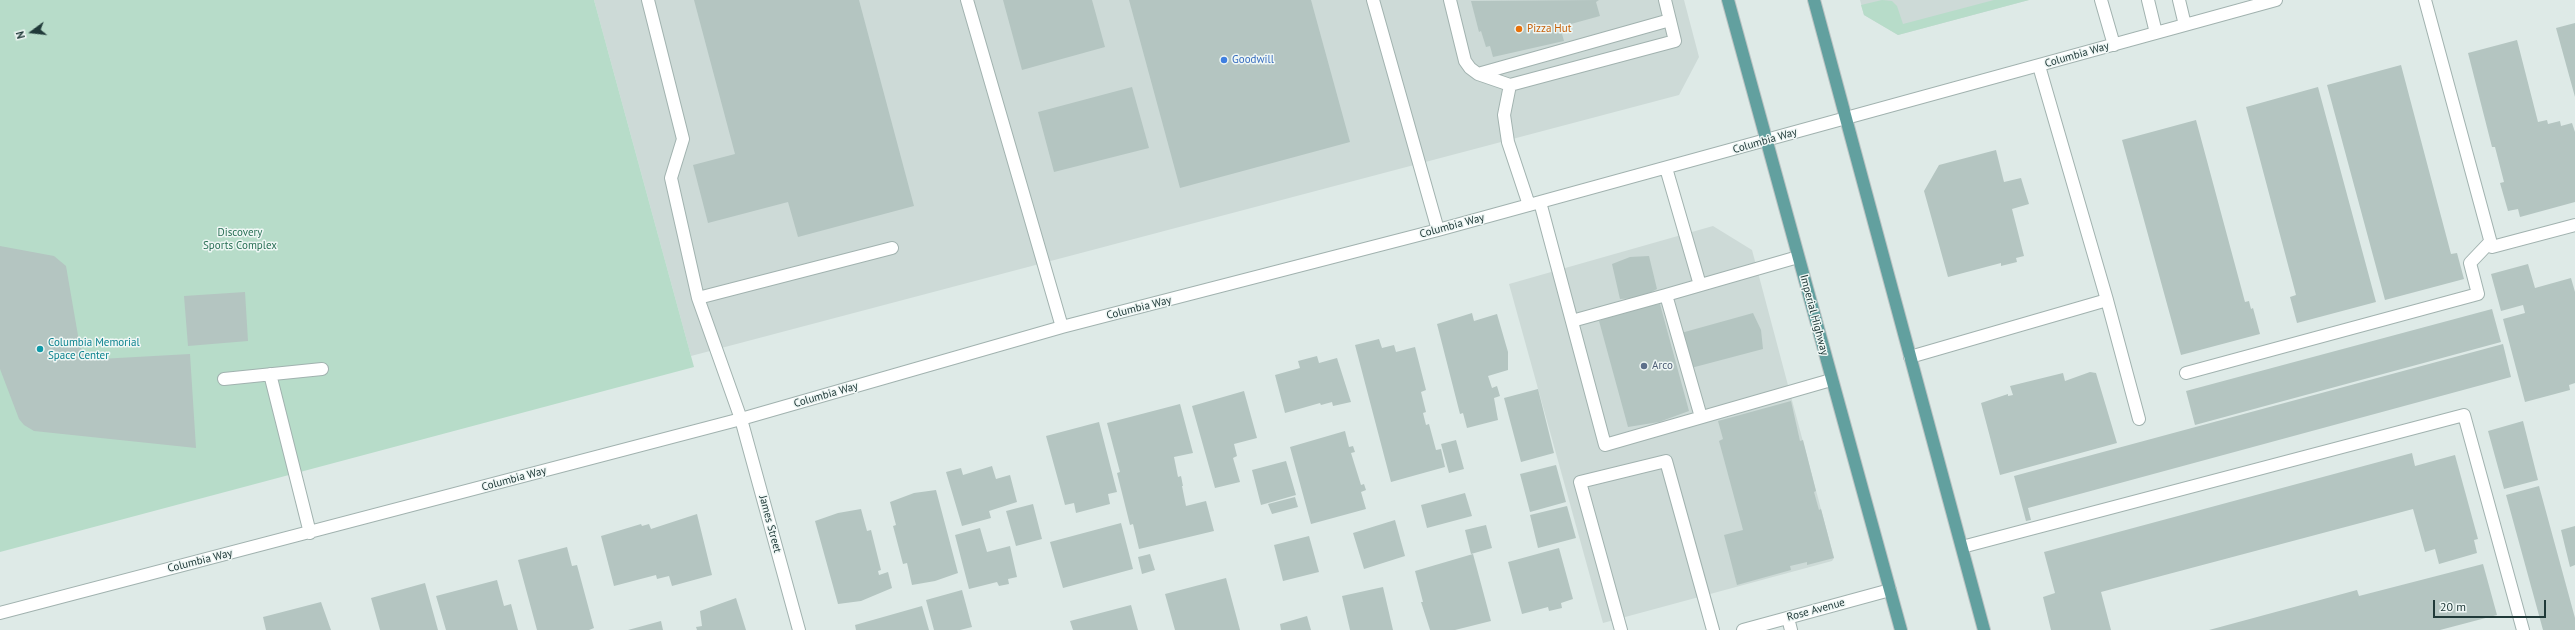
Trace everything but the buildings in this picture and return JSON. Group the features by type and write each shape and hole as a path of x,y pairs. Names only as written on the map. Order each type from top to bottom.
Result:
{"main road":[{"name":"Imperial Highway","path":"1728,0 1831,380 1901,630"},
{"path":"1814,0 1984,630"}],"street":[{"name":"James Street","path":"648,0 683,139 671,178 698,298 741,419 799,630"},
{"path":"967,0 1062,328"},
{"path":"1373,0 1438,230"},
{"path":"1450,0 1465,61 1478,74 1510,86 1675,41 1665,0"},
{"path":"2101,0 2114,44"},
{"path":"2148,0 2156,33"},
{"path":"2179,0 2185,25"},
{"name":"Columbia Way","path":"0,613 741,419 1062,328 1438,230 1767,141 2276,0"},
{"path":"2425,0 2492,247 2575,225"},
{"path":"1478,74 1670,20"},
{"path":"2039,66 2140,420"},
{"path":"1510,86 1504,115 1508,142 1534,204 1572,321 1605,445 1831,380"},
{"path":"1666,168 1700,285"},
{"path":"2186,373 2478,294 2470,263 2490,242"},
{"path":"698,298 892,248"},
{"path":"1572,321 1798,257"},
{"path":"1666,295 1701,417"},
{"path":"1910,357 2107,300"},
{"path":"224,379 322,369"},
{"path":"270,374 310,533"},
{"path":"1962,547 2464,415 2522,630"},
{"path":"1621,630 1580,482 1666,461 1713,630"},
{"name":"Rose Avenue","path":"1743,630 1890,590"},
{"path":"1788,618 1791,630"}],"shaded area":[{"path":"594,0 1684,0 1699,57 1679,95 691,356"},
{"path":"1860,0 2029,0 1898,35 1864,15"},
{"path":"1713,226 1752,250 1834,558 1832,561 1603,623 1509,284"}],"green space":[{"name":"Discovery Sports Complex","path":"0,0 594,0 694,367 0,552"},
{"path":"1882,0 1892,1 1897,6 1903,24 1994,0 2029,0 1898,35 1864,15 1861,5"}],"place":[{"name":"Pizza Hut","path":"1519,29"},
{"name":"Goodwill","path":"1224,60"},
{"name":"Columbia Memorial Space Center","path":"40,349"},
{"name":"Arco","path":"1644,366"}]}
